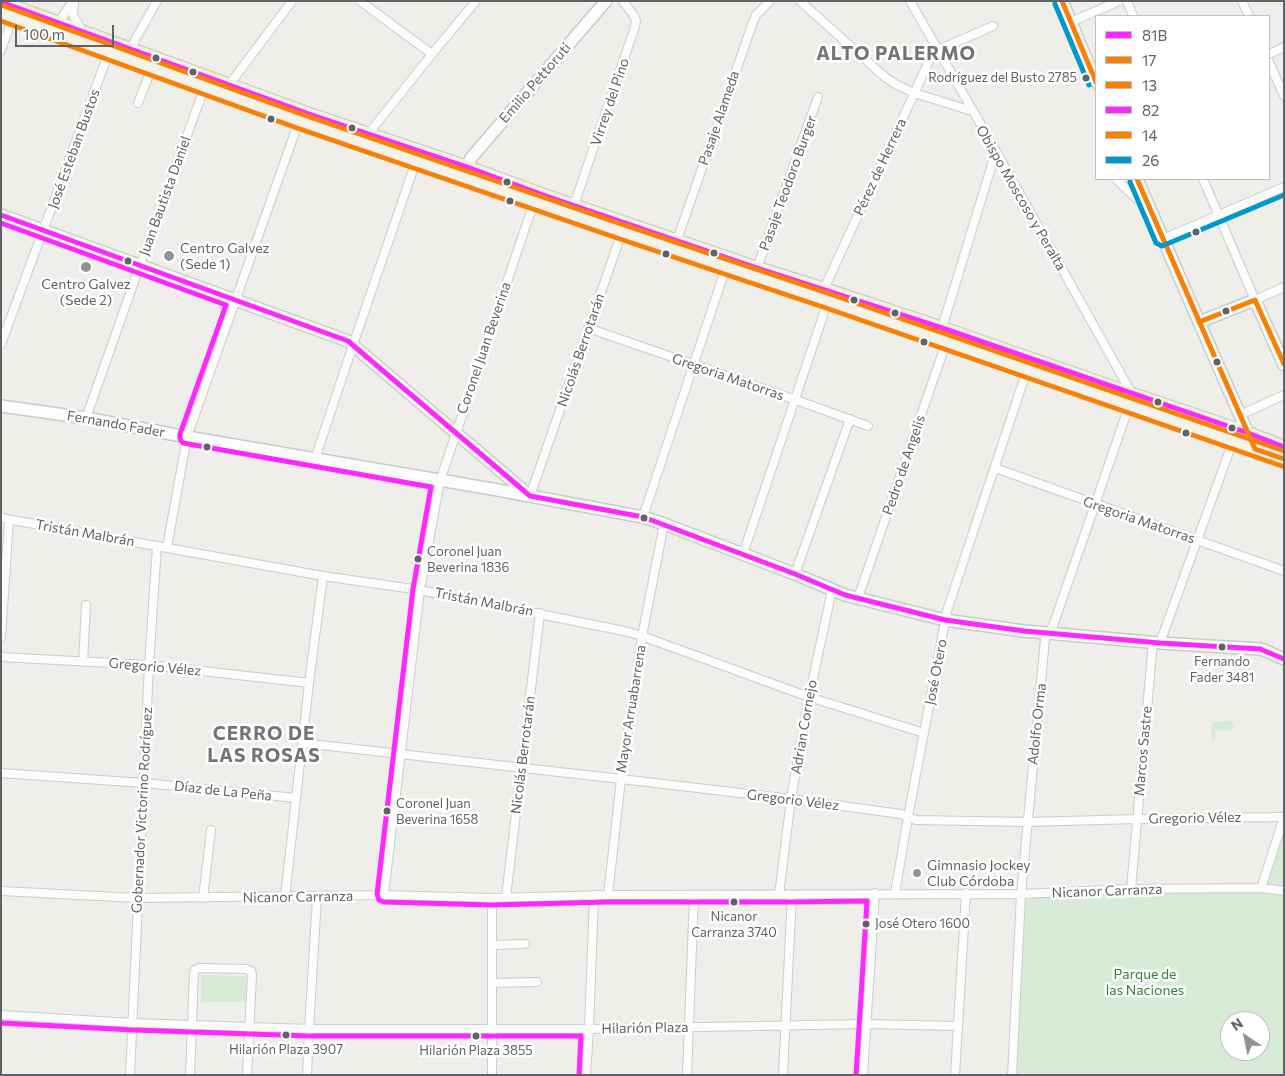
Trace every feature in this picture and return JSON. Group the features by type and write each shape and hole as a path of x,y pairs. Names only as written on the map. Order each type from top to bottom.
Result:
{"main road":[{"name":"Emilio Pettoruti","path":"468,173 471,158 606,1"},
{"path":"1062,1 1095,80"},
{"path":"1,2 109,52 299,121 416,161 468,173 546,196 757,268 824,288 1131,400 1233,442 1284,459"},
{"path":"7,15 59,28 82,31 309,114 369,133 534,202 828,302 946,334 1027,370 1131,400 1147,399 1284,447"},
{"path":"1137,180 1255,449"},
{"path":"1,215 341,338 353,345 530,496"},
{"path":"1199,322 1255,300 1284,366"},
{"name":"Fernando Fader","path":"1,406 86,418 530,496 643,518 743,554 832,590 946,620 1024,631 1157,643 1260,649 1284,659"}],"street":[{"path":"59,28 63,16 74,1"},
{"path":"74,1 74,16 82,31"},
{"path":"109,52 117,48 127,49 135,40 157,1"},
{"path":"211,89 224,88 229,85 292,1"},
{"path":"360,1 432,54"},
{"path":"369,133 476,1"},
{"name":"Virrey del Pino","path":"574,205 635,27 636,21 634,16 623,1"},
{"name":"Pasaje Alameda","path":"676,240 753,22 756,15 770,1"},
{"path":"800,1 875,70 897,85 914,93 972,111"},
{"name":"Obispo Moscoso y Peralta","path":"910,1 996,151 1131,400"},
{"path":"1071,22 1119,1"},
{"path":"1127,1 1133,15"},
{"path":"1242,1 1249,15"},
{"path":"1,50 7,15"},
{"path":"937,48 994,26"},
{"path":"1270,54 1284,47"},
{"name":"Pérez de Herrera","path":"824,288 914,93 937,48"},
{"name":"José Esteban Bustos","path":"1,344 109,52"},
{"path":"1270,64 1284,96"},
{"path":"138,103 152,67"},
{"name":"Juan Bautista Daniel","path":"86,418 140,265 211,89"},
{"name":"Pasaje Teodoro Burger","path":"757,268 818,97"},
{"path":"167,547 187,437 299,121"},
{"name":"Pedro de Angelis","path":"858,598 946,334 996,151"},
{"path":"315,459 416,161"},
{"path":"1117,180 1150,211"},
{"path":"1203,180 1255,300 1284,287"},
{"path":"1163,239 1284,187"},
{"path":"534,202 546,196"},
{"name":"Coronel Juan Beverina","path":"384,895 420,590 440,481 534,202"},
{"name":"Nicolás Berrotarán","path":"530,496 622,232"},
{"path":"643,518 692,365 726,267"},
{"path":"743,554 828,302"},
{"name":"Gregoria Matorras","path":"588,328 850,418 868,426"},
{"name":"José Otero","path":"896,893 908,817 946,620 1027,370"},
{"path":"1240,415 1284,395"},
{"name":"Adolfo Orma","path":"1012,1075 1021,894 1045,639 1053,626 1131,400"},
{"path":"795,574 850,418"},
{"path":"1224,425 1231,431 1233,442"},
{"name":"Marcos Sastre","path":"1131,890 1157,643 1233,442"},
{"name":"Gregoria Matorras","path":"995,468 1284,571"},
{"path":"1,637 5,519"},
{"name":"Tristán Malbrán","path":"5,519 323,576 420,590 540,613 642,636 809,697 924,733"},
{"name":"Mayor Arruabarrena","path":"608,895 621,778 642,636 664,524"},
{"name":"Gobernador Victorino Rodríguez","path":"130,1075 134,1023 149,665 157,546"},
{"path":"285,897 323,576"},
{"name":"Adrian Cornejo","path":"779,895 791,799 809,697 832,590"},
{"path":"83,662 86,605"},
{"name":"Nicolás Berrotarán","path":"506,898 540,613"},
{"name":"Gregorio Vélez","path":"1,657 149,665 309,683"},
{"name":"Gregorio Vélez","path":"303,743 791,799 901,814 916,820 1028,822 1284,817"},
{"name":"Díaz de La Peña","path":"1,773 144,783 296,798"},
{"path":"1261,888 1284,817"},
{"path":"203,898 211,830"},
{"name":"Nicanor Carranza","path":"1,891 138,898 384,895 506,898 608,895 1021,894 1261,888 1284,891"},
{"path":"955,1075 966,893"},
{"path":"863,1075 875,894"},
{"path":"687,1075 694,895"},
{"path":"783,1075 792,895"},
{"path":"307,1075 317,896"},
{"path":"586,1075 594,896"},
{"path":"492,898 492,1075"},
{"path":"492,945 525,944"},
{"path":"190,1075 194,973 199,968 246,969 251,971 246,1075"},
{"path":"492,983 538,982"},
{"name":"Hilarión Plaza","path":"1,1015 134,1023 309,1029 589,1029 866,1024 958,1026"}],"green space":[{"path":"1228,721 1234,723 1233,730 1216,731 1215,741 1212,741 1211,727 1214,722"},
{"name":"Parque de las Naciones","path":"1284,817 1284,1075 1012,1075 1021,894 1261,888"},
{"path":"201,975 246,976 246,1002 201,1002"}],"transit line":[{"name":"14","path":"1062,1 1095,80"},
{"name":"81B","path":"1,2 309,114 757,268 942,328 1284,447"},
{"name":"26","path":"1055,4 1089,85"},
{"name":"13","path":"4,6 301,114 1284,451"},
{"name":"17","path":"1,21 297,128 1282,466"},
{"name":"14","path":"1137,180 1255,449 1284,459"},
{"name":"26","path":"1130,182 1156,243 1162,246 1284,195"},
{"name":"81B","path":"1,215 348,341 530,496 643,517 795,574 845,595 945,620 1024,631 1160,643 1260,649 1284,659"},
{"name":"82","path":"1,223 226,305 180,434 180,439 183,443 431,487 413,589 377,894 379,900 384,902 492,905 608,902 867,901 856,1075"},
{"name":"14","path":"1199,322 1255,300 1284,364"},
{"name":"82","path":"1,1023 309,1036 581,1036 579,1075"}],"place":[{"name":"Rodríguez del Busto 2785","path":"1086,78"},
{"name":"Centro Galvez (Sede 1)","path":"169,256"},
{"name":"Centro Galvez (Sede 2)","path":"86,267"},
{"name":"Coronel Juan Beverina 1836","path":"418,559"},
{"name":"Fernando Fader 3481","path":"1222,647"},
{"name":"Coronel Juan Beverina 1658","path":"387,811"},
{"name":"Gimnasio Jockey Club Córdoba","path":"917,873"},
{"name":"Nicanor Carranza 3740","path":"734,902"},
{"name":"José Otero 1600","path":"866,924"},
{"name":"Hilarión Plaza 3907","path":"286,1035"},
{"name":"Hilarión Plaza 3855","path":"476,1036"}],"district":[{"name":"ALTO PALERMO","path":"896,54"},
{"name":"CERRO DE LAS ROSAS","path":"264,745"}]}
